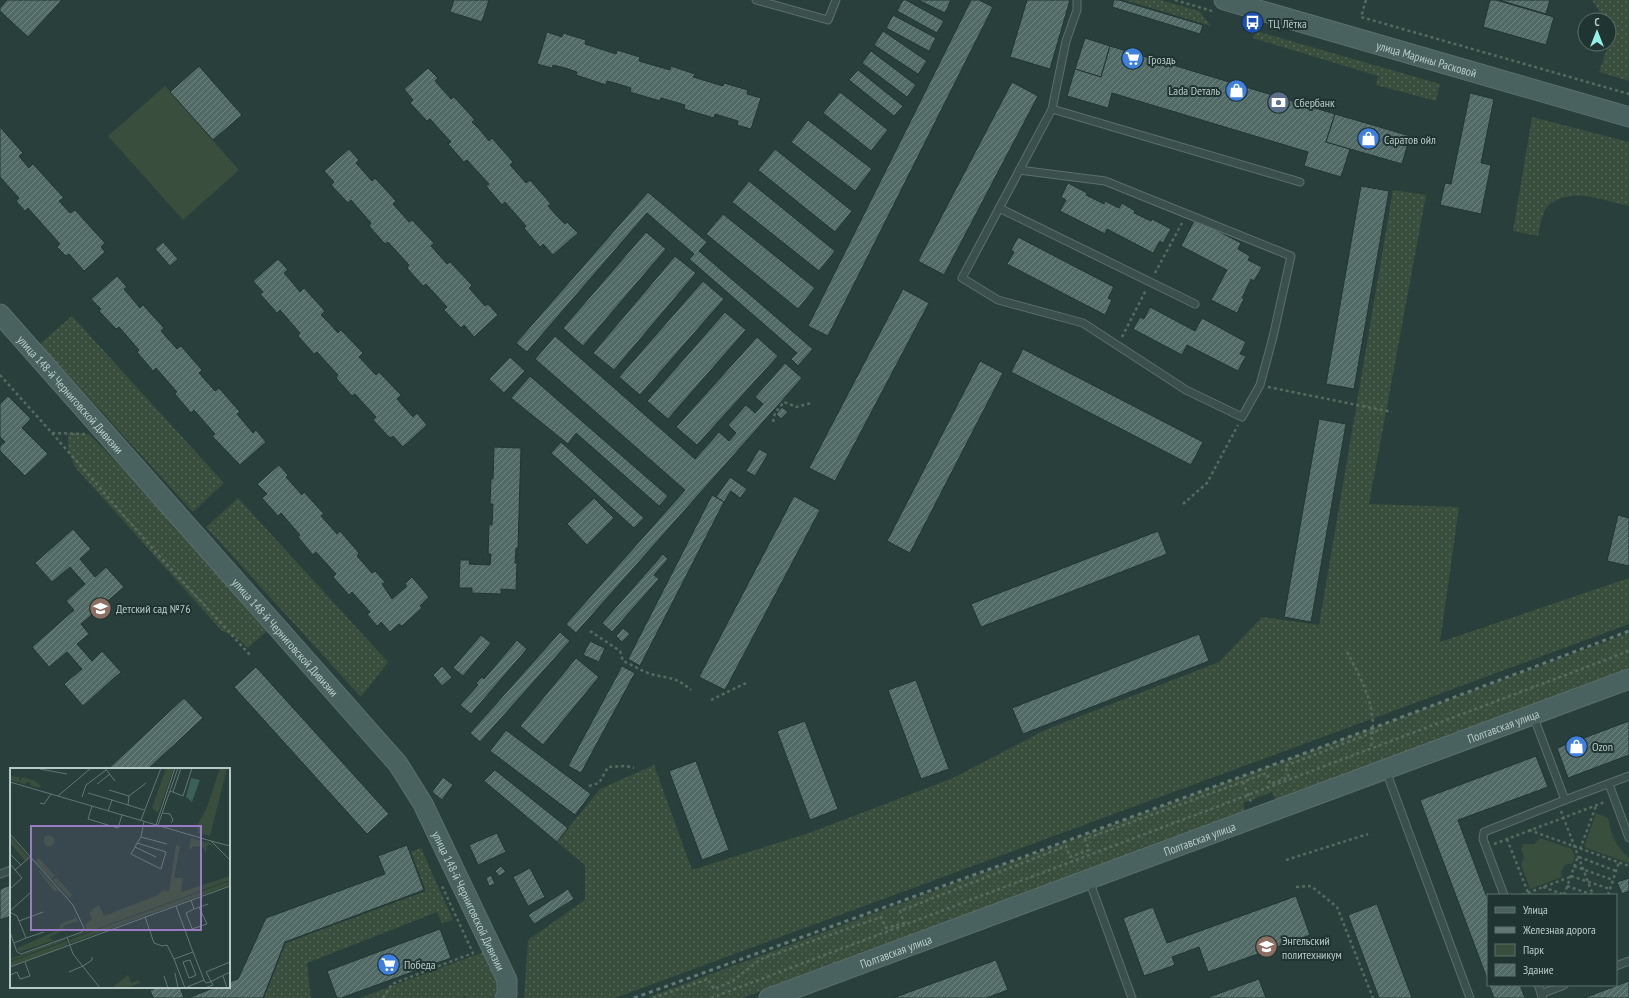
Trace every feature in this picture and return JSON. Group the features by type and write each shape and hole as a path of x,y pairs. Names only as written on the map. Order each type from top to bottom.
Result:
{"street":[{"name":"улица Марины Расковой","path":"1224,0 1629,116"},
{"name":"улица 148-й Черниговской Дивизии","path":"0,314 398,764 423,804 507,980 507,994 505,998"},
{"name":"Полтавская улица","path":"769,998 1629,679"}],"lane":[{"path":"756,0 828,20 836,0"},
{"path":"1019,170 1105,181 1291,256 1273,337 1260,385 1242,418 1186,390 1083,323 998,300 962,278 1019,170 1052,109 1066,41 1077,10 1077,0"},
{"path":"1052,109 1300,182"},
{"path":"999,208 1195,304"},
{"path":"1533,714 1562,802"},
{"path":"1386,768 1470,998"},
{"path":"1504,894 1486,846 1483,836 1484,832 1629,776"},
{"path":"1609,784 1629,838"},
{"path":"0,874 10,870"},
{"path":"1089,880 1132,998"},
{"path":"1617,966 1629,961"},
{"path":"1538,986 1542,996 1562,986"}],"path":[{"path":"1366,0 1361,17 1485,51 1629,94"},
{"path":"0,375 154,550 250,655"},
{"path":"1260,385 1392,412"},
{"path":"773,422 775,414 784,402 796,407 811,403"},
{"path":"1183,504 1207,483 1242,418"},
{"path":"52,433 90,434"},
{"path":"590,631 620,651 623,661 654,675 680,681 691,690"},
{"path":"711,998 1629,651"},
{"path":"1347,652 1361,679 1372,713 1373,732 1371,748"},
{"path":"712,700 746,683"},
{"path":"653,998 708,979 714,989 731,982 761,960 881,917 886,928 904,923 900,911 1066,846 1070,857 1089,850 1085,840 1266,774 1270,784 1289,777 1285,766 1382,729"},
{"path":"589,786 599,783 608,767 626,766 634,768"},
{"path":"1243,782 1248,795"},
{"path":"1486,846 1614,798"},
{"path":"1562,802 1564,817 1593,894"},
{"path":"1580,849 1596,805"},
{"path":"1529,830 1629,866"},
{"path":"1286,860 1368,834"},
{"path":"1507,838 1528,894 1571,876 1610,890"},
{"path":"1564,894 1578,856"},
{"path":"1578,856 1616,871"},
{"path":"1608,894 1619,862"},
{"path":"1574,866 1613,880"},
{"path":"383,998 392,984 473,953 440,881"},
{"path":"1296,887 1311,886 1337,907 1373,998"},
{"path":"1567,886 1590,894"},
{"path":"1543,887 1561,894"}],"green space":[{"path":"1124,0 1161,0 1199,11 1211,26"},
{"path":"1592,0 1629,0 1629,81 1599,72 1606,52 1617,52 1617,12 1600,12"},
{"path":"1256,31 1440,84 1436,101 1376,85 1378,76 1253,38"},
{"path":"165,86 239,170 183,220 108,136"},
{"path":"1532,117 1629,142 1629,206 1588,196 1567,196 1558,199 1549,205 1542,219 1538,236 1513,231"},
{"path":"1393,190 1426,195 1369,504 1459,507 1440,642 1629,578 1629,624 615,998 524,998 528,940 585,900 585,865 557,842 600,789 654,765 692,870 809,833 953,778 1045,730 1219,662 1262,617 1319,625"},
{"path":"72,316 224,483 193,512 40,344"},
{"path":"68,433 89,434 136,482 267,631 248,648 240,640 221,630 75,467 68,448"},
{"path":"238,498 388,662 361,697 206,527"},
{"path":"1629,633 1629,670 1276,802 1272,792 1243,803 1246,813 742,998 646,998"},
{"path":"1596,813 1608,818 1615,840 1620,849 1629,858 1629,863 1584,847"},
{"path":"1540,838 1572,849 1575,857 1572,864 1566,864 1561,871 1562,877 1530,889 1521,864 1524,857 1521,849 1524,844 1534,844"},
{"path":"421,848 453,920 442,923 437,912 307,963 311,998 264,998 286,943 426,891 411,852"},
{"path":"486,951 497,980 496,992 493,998 466,998 466,996 461,998 360,998"}],"building":[{"path":"7,0 62,0 28,37 0,11 0,8"},
{"path":"454,0 489,0 482,22 450,12"},
{"path":"903,0 906,0 944,21 937,33 897,11"},
{"path":"918,0 951,0 945,13"},
{"path":"971,0 979,0 993,7 828,336 808,326"},
{"path":"1027,0 1070,0 1050,69 1010,57"},
{"path":"1114,0 1119,0 1203,25 1200,34 1112,7"},
{"path":"1490,0 1496,0 1554,17 1546,45 1483,27"},
{"path":"1499,0 1550,0 1546,14"},
{"path":"893,15 936,38 929,51 886,28"},
{"path":"883,31 927,61 918,74 874,45"},
{"path":"547,32 562,37 563,33 586,40 585,44 616,54 617,50 640,57 639,61 670,70 671,66 695,74 693,77 723,86 724,83 748,90 747,94 761,98 751,129 737,125 738,121 715,114 714,118 684,109 685,105 661,98 660,101 630,92 631,88 618,84 607,81 606,85 576,75 577,72 565,68 553,65 552,68 537,64"},
{"path":"1085,38 1110,46 1101,77 1075,69"},
{"path":"1110,46 1335,114 1326,142 1350,149 1341,177 1304,166 1308,152 1112,93 1108,108 1067,96 1075,69 1101,77"},
{"path":"871,51 916,85 907,97 862,63"},
{"path":"199,66 242,115 213,140 170,92"},
{"path":"428,68 438,78 435,81 451,99 454,97 475,120 472,122 489,141 492,138 513,162 510,165 526,183 530,180 551,204 548,206 556,215 565,224 567,222 578,233 553,255 543,244 540,247 524,228 526,226 505,202 502,205 486,186 489,184 467,160 464,162 448,144 451,142 430,119 427,121 410,103 413,100 404,89"},
{"path":"858,70 903,106 894,116 849,80"},
{"path":"1012,82 1038,96 944,275 918,261"},
{"path":"840,92 888,130 871,151 823,113"},
{"path":"1470,93 1494,99 1481,163 1491,165 1481,214 1440,205 1445,183 1451,184"},
{"path":"1335,114 1410,136 1402,164 1326,142"},
{"path":"808,120 872,169 855,191 791,142"},
{"path":"0,127 23,153 19,156 29,168 33,164 64,198 59,201 70,213 75,210 105,243 101,247 105,252 84,271 69,254 66,256 57,247 60,244 28,208 25,211 16,201 19,198 0,177"},
{"path":"349,149 359,160 356,163 372,181 375,178 396,201 393,204 409,222 412,220 434,243 431,246 447,264 450,262 472,285 469,288 485,306 488,304 498,315 474,337 464,325 461,328 444,310 447,307 426,284 423,286 407,268 409,265 388,242 385,244 369,226 371,223 351,200 348,203 331,185 334,182 324,171"},
{"path":"775,149 852,211 835,232 758,170"},
{"path":"749,181 835,251 819,271 732,202"},
{"path":"1068,183 1087,193 1086,195 1104,204 1105,201 1119,208 1122,203 1135,211 1134,213 1151,221 1152,219 1171,229 1163,243 1160,241 1153,253 1107,229 1105,234 1060,211 1066,200 1061,197"},
{"path":"1361,186 1389,191 1354,389 1326,384"},
{"path":"648,192 707,242 699,251 813,349 798,366 791,359 797,353 689,259 694,254 647,213 527,352 516,343"},
{"path":"723,214 815,288 798,309 706,234"},
{"path":"1195,219 1241,243 1238,249 1250,256 1248,260 1262,267 1254,281 1251,279 1237,313 1211,300 1227,270 1181,246"},
{"path":"646,232 666,249 583,346 563,328"},
{"path":"1018,237 1114,287 1108,298 1112,300 1105,315 1007,264 1014,252 1011,250"},
{"path":"163,242 178,259 170,266 155,249"},
{"path":"675,256 696,273 614,370 593,353"},
{"path":"278,259 288,270 284,273 300,292 304,288 325,311 321,315 338,333 341,330 363,353 359,357 376,375 379,372 401,395 397,399 413,417 417,413 427,425 403,447 393,436 390,438 373,420 376,417 355,394 352,396 336,378 338,375 317,352 314,354 298,336 300,333 280,310 277,313 260,294 263,292 253,281"},
{"path":"117,276 127,287 124,289 140,308 143,305 164,328 161,331 177,349 181,346 202,370 199,373 215,391 219,388 240,412 237,414 253,433 256,430 266,442 240,465 212,436 215,434 194,410 191,413 175,394 177,392 156,368 153,371 137,352 139,350 119,327 116,329 99,311 101,309 91,299"},
{"path":"703,281 724,299 640,395 619,377"},
{"path":"903,289 929,303 835,481 809,468"},
{"path":"1150,307 1195,331 1202,318 1246,342 1240,354 1246,356 1238,371 1187,345 1182,355 1133,329 1140,317 1144,319"},
{"path":"725,312 746,330 668,419 647,401"},
{"path":"555,336 695,459 719,432 729,441 736,433 728,425 746,405 755,413 763,404 755,397 785,363 802,378 576,633 566,624 685,490 535,359"},
{"path":"757,337 778,356 697,445 676,427"},
{"path":"1023,349 1203,442 1191,465 1011,372"},
{"path":"510,357 525,371 504,393 489,379"},
{"path":"980,361 1003,373 910,553 887,541"},
{"path":"530,376 668,496 659,506 576,433 568,444 511,398"},
{"path":"8,396 31,419 22,428 48,454 25,476 0,451 0,446 5,442 0,437 0,404"},
{"path":"782,407 788,412 781,419 776,414"},
{"path":"1319,419 1346,424 1311,622 1284,617"},
{"path":"561,442 644,518 634,528 551,453"},
{"path":"494,447 521,448 518,548 516,548 515,563 517,563 516,590 501,589 501,594 472,593 472,588 459,588 460,560 470,560 469,564 490,565 491,554 488,554 489,524 492,525 493,504 490,504 491,479 493,479"},
{"path":"759,449 768,454 755,476 746,471"},
{"path":"279,465 288,475 286,477 302,495 304,492 324,514 321,516 337,534 340,531 359,553 357,556 372,573 375,571 385,582 382,584 392,599 407,586 405,584 412,577 429,597 420,606 422,608 402,626 399,624 390,632 381,622 377,626 367,614 370,612 352,592 349,595 333,577 336,574 316,552 313,555 298,537 300,535 281,513 278,516 262,498 267,494 257,484"},
{"path":"730,477 747,489 740,498 731,491 724,502 716,497"},
{"path":"712,495 724,502 640,666 628,659"},
{"path":"794,496 820,510 725,690 699,677"},
{"path":"594,498 614,518 587,545 567,524"},
{"path":"1618,515 1629,518 1629,566 1607,561"},
{"path":"73,529 91,549 80,559 95,577 106,567 124,587 81,624 89,634 77,644 92,661 102,651 121,672 83,706 64,684 82,669 67,652 49,667 32,647 74,610 66,601 85,584 70,567 52,582 35,563"},
{"path":"1158,531 1167,554 981,627 971,604"},
{"path":"663,554 668,559 654,575 659,579 612,632 602,623"},
{"path":"623,628 630,634 622,642 616,636"},
{"path":"560,632 570,641 480,742 470,733"},
{"path":"1199,634 1209,661 1023,734 1012,708"},
{"path":"481,635 491,643 463,676 453,668"},
{"path":"517,640 527,649 471,714 460,705 478,685 476,683 482,677 484,679"},
{"path":"590,641 605,648 599,662 583,655"},
{"path":"576,658 599,677 543,745 520,726"},
{"path":"442,666 452,677 442,686 433,675"},
{"path":"622,666 635,673 581,773 568,766"},
{"path":"256,667 389,814 367,834 234,687"},
{"path":"916,680 949,769 921,779 888,690"},
{"path":"184,698 203,718 149,768 109,768"},
{"path":"805,721 838,809 810,820 777,731"},
{"path":"1629,721 1629,755 1568,778 1557,748"},
{"path":"506,730 591,794 575,815 490,751"},
{"path":"1536,756 1548,787 1458,820 1487,897 1487,978 1420,800"},
{"path":"696,761 729,850 702,860 669,771"},
{"path":"495,770 568,828 557,842 484,781"},
{"path":"443,777 453,785 442,800 432,792"},
{"path":"497,833 506,852 478,865 469,845"},
{"path":"407,845 424,890 285,942 263,998 188,998 213,988 230,988 230,982 238,979 266,918 385,874 378,856"},
{"path":"501,866 506,872 499,876 495,871"},
{"path":"530,868 545,897 528,906 513,877"},
{"path":"491,875 495,884 489,886 486,878"},
{"path":"1629,878 1629,891 1622,894 1617,882"},
{"path":"10,885 10,916 0,920 0,889"},
{"path":"568,889 574,899 534,924 528,915"},
{"path":"1296,896 1310,935 1208,972 1199,947 1172,957 1175,965 1144,976 1123,918 1153,907 1167,943"},
{"path":"1377,904 1412,998 1379,998 1348,915"},
{"name":"Победа","path":"440,929 451,958 341,998 337,998 327,971"},
{"path":"996,960 1008,990 986,998 893,998"},
{"path":"1259,979 1266,998 1209,998 1209,997"},
{"path":"1629,981 1629,998 1584,998 1617,986"},
{"path":"1489,986 1520,986 1525,998 1494,998"},
{"path":"157,988 180,988 184,998 153,998 150,990"}],"railway":[{"path":"634,998 1373,728 1629,631"}],"place":[{"name":"ТЦ Лётка","path":"1253,23"},
{"name":"Гроздь","path":"1133,59"},
{"name":"Lada Dеталь","path":"1236,90"},
{"name":"Сбербанк","path":"1279,102"},
{"name":"Саратов ойл","path":"1368,139"},
{"name":"Детский сад №76","path":"100,608"},
{"name":"Ozon","path":"1577,746"},
{"name":"Энгельский политехникум","path":"1266,947"},
{"name":"Победа","path":"389,964"}]}
